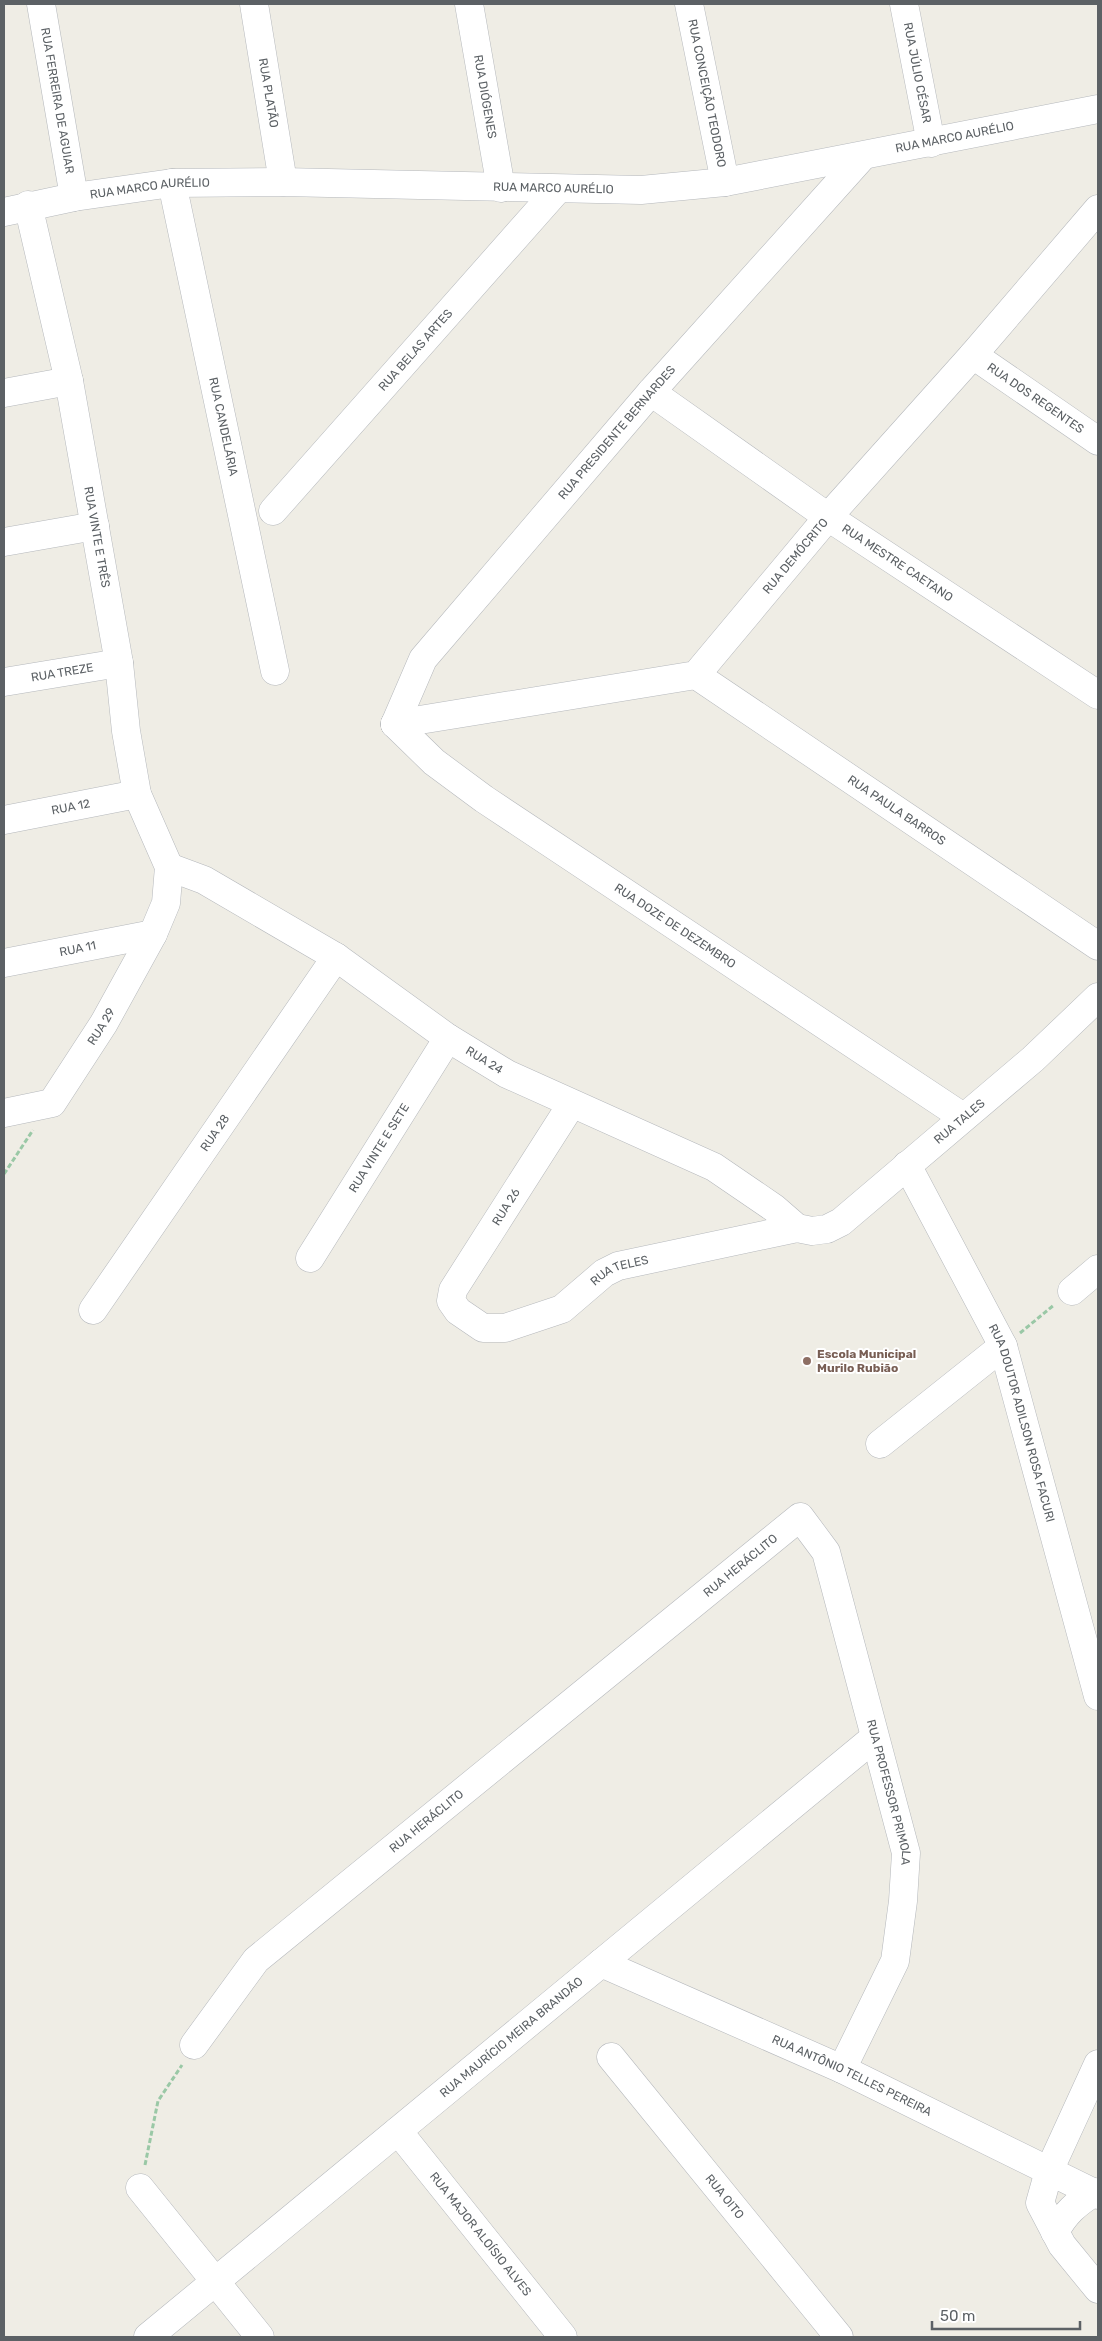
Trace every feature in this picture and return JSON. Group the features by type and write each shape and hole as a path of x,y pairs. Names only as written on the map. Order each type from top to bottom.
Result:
{"street":[{"name":"RUA FERREIRA DE AGUIAR","path":"41,4 74,196"},
{"name":"RUA PLATÃO","path":"254,4 283,182"},
{"name":"RUA DIÓGENES","path":"469,4 501,188"},
{"name":"RUA CONCEIÇÃO TEODORO","path":"689,4 724,182"},
{"name":"RUA JÚLIO CÉSAR","path":"904,4 931,143"},
{"name":"RUA MARCO AURÉLIO","path":"16,209 74,196 172,183 283,182 641,190 724,182 862,157 1098,109"},
{"name":"RUA PRESIDENTE BERNARDES","path":"395,724 423,659 651,392 862,157"},
{"name":"RUA CANDELÁRIA","path":"172,183 275,671"},
{"name":"RUA BELAS ARTES","path":"273,511 558,189"},
{"name":"RUA VINTE E TRÊS","path":"16,209 69,381 120,663 126,731 137,794 169,867"},
{"name":"RUA DEMÓCRITO","path":"696,675 828,517 973,355 1098,209"},
{"name":"RUA DOS REGENTES","path":"973,355 1098,441"},
{"path":"4,393 69,381"},
{"name":"RUA MESTRE CAETANO","path":"651,392 828,517 1098,695"},
{"path":"4,542 95,526"},
{"name":"RUA TREZE","path":"4,682 120,663"},
{"path":"395,724 696,675"},
{"name":"RUA PAULA BARROS","path":"696,675 1098,946"},
{"name":"RUA DOZE DE DEZEMBRO","path":"395,724 434,762 484,799 963,1117"},
{"name":"RUA 12","path":"4,820 137,794"},
{"name":"RUA 29","path":"52,1103 104,1023 153,934 166,903 169,867"},
{"name":"RUA 24","path":"169,867 204,880 336,957 448,1038 507,1074 570,1104 714,1167 805,1229"},
{"name":"RUA 11","path":"4,964 153,934"},
{"name":"RUA 28","path":"93,1310 336,957"},
{"name":"RUA TALES","path":"805,1229 827,1229 841,1222 1033,1059 1098,997"},
{"name":"RUA VINTE E SETE","path":"310,1258 448,1038"},
{"path":"4,1113 52,1103"},
{"name":"RUA 26","path":"458,1311 451,1301 453,1290 570,1104"},
{"name":"RUA DOUTOR ADILSON ROSA FACURI","path":"907,1165 1003,1346 1098,1696"},
{"name":"RUA TELES","path":"458,1311 483,1328 505,1328 562,1309 604,1273 618,1266 805,1229"},
{"path":"1072,1291 1098,1269"},
{"path":"880,1444 1003,1346"},
{"name":"RUA PROFESSOR PRIMOLA","path":"800,1517 826,1552 906,1854 903,1901 895,1961 842,2069"},
{"name":"RUA HERÁCLITO","path":"194,2045 256,1960 800,1517"},
{"name":"RUA MAURÍCIO MEIRA BRANDÃO","path":"148,2337 874,1738"},
{"name":"RUA ANTÔNIO TELLES PEREIRA","path":"601,1963 842,2069 1096,2193"},
{"name":"RUA OITO","path":"611,2057 839,2337"},
{"path":"1098,2064 1049,2171 1040,2203 1062,2245 1098,2289"},
{"name":"RUA MAJOR ALOÍSIO ALVES","path":"398,2131 564,2337"},
{"path":"140,2188 214,2283 260,2337"},
{"path":"1055,2232 1062,2218 1071,2207 1096,2193"}],"path":[{"path":"4,1174 52,1103"},
{"path":"1003,1346 1072,1291"},
{"path":"140,2188 158,2101 194,2045"}],"place":[{"name":"Escola Municipal Murilo Rubião","path":"807,1361"}]}
